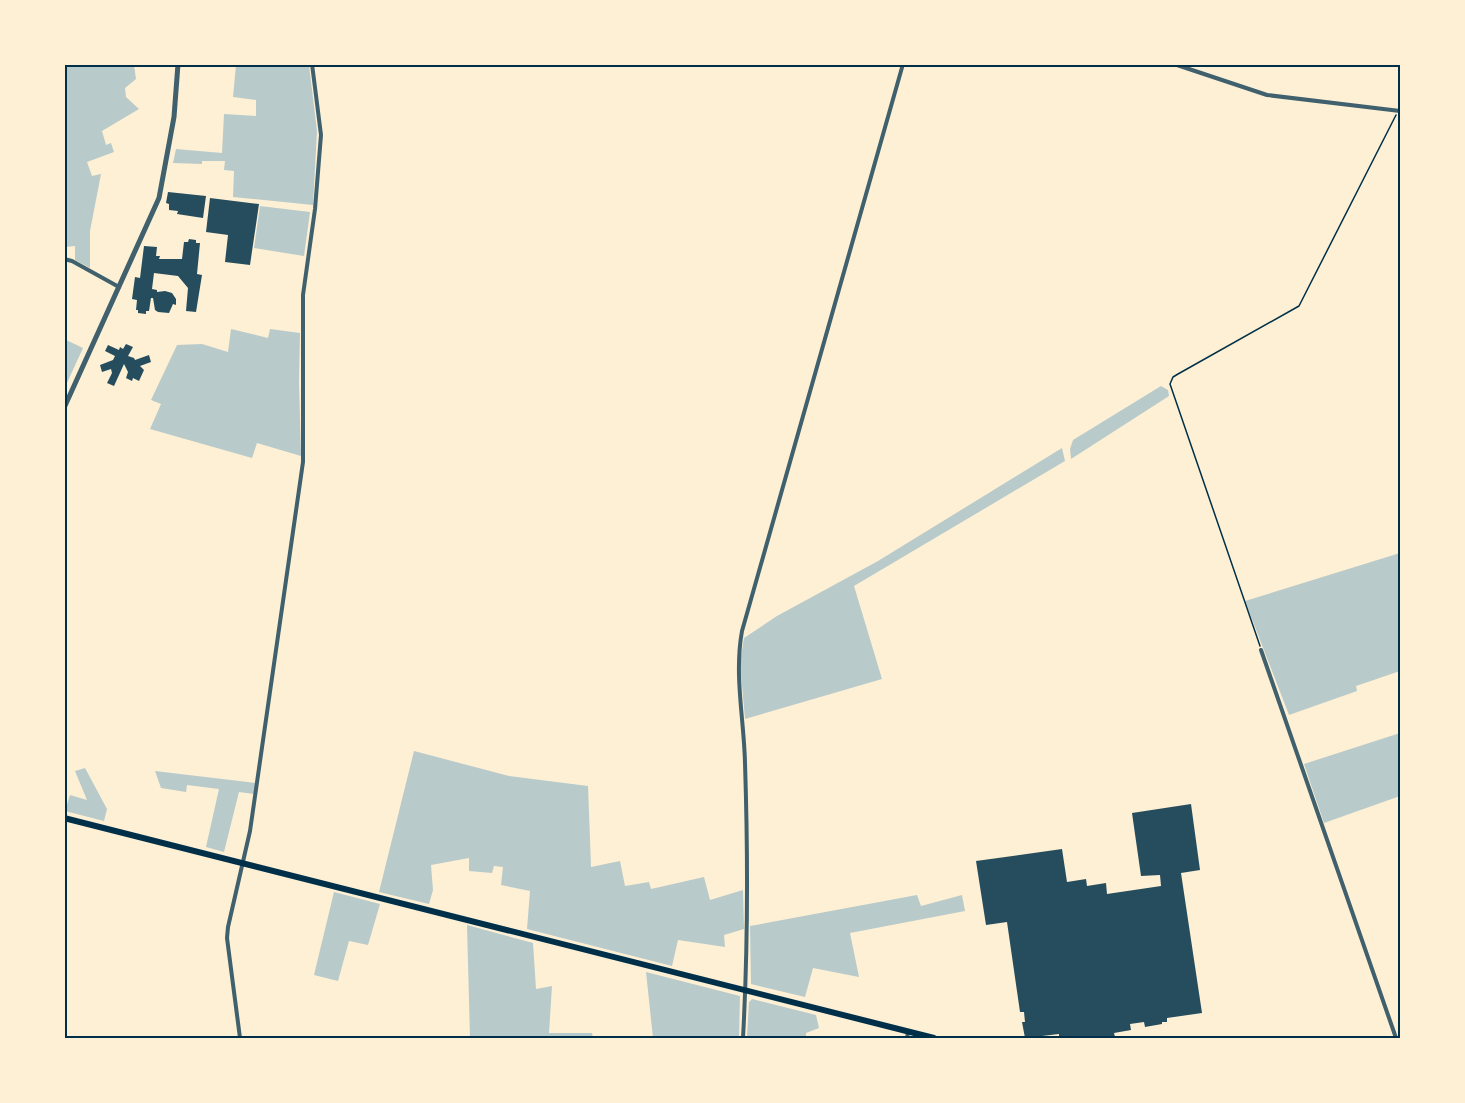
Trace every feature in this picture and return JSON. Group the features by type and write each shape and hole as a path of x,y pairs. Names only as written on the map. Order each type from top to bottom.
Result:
{"main road":[{"path":"64,818 746,991 907,1035 934,1038"}],"street":[{"path":"64,408 159,198 174,117 178,64"},
{"path":"240,1038 227,938 244,863 303,462 303,295 315,208 321,135 312,64"},
{"path":"743,1038 746,991 745,772 738,668 741,635 903,64"},
{"path":"1174,64 1267,95 1400,110"},
{"path":"64,259 72,261 119,287"},
{"path":"1261,650 1396,1038"}],"path":[{"path":"1261,650 1170,384 1173,377 1294,310 1303,301 1400,110"}],"shaded area":[{"path":"64,65 134,65 136,79 125,88 126,97 139,109 102,131 106,145 111,143 114,152 87,162 92,176 101,174 90,231 90,268 75,260 75,246 65,247"},
{"path":"236,65 309,65 317,131 313,205 233,197 234,171 224,170 225,161 202,161 202,164 173,163 176,149 222,153 224,114 256,116 256,100 233,97"},
{"path":"260,206 310,212 304,256 254,248"},
{"path":"231,329 268,338 270,329 300,333 301,456 257,443 252,458 150,429 161,404 151,400 177,345 202,344 228,352"},
{"path":"64,339 83,348 66,385 64,384"},
{"path":"1161,386 1168,390 1169,396 1071,459 1070,449 1073,440"},
{"path":"1062,448 1065,461 854,586 882,679 745,719 740,663 744,638 777,616 878,561"},
{"path":"1400,553 1400,671 1356,686 1357,691 1289,715 1245,601"},
{"path":"1400,733 1400,796 1324,823 1304,764"},
{"path":"414,751 509,776 588,786 591,867 620,861 625,886 649,882 651,889 704,877 710,900 743,890 744,929 724,935 725,947 678,940 672,966 527,929 530,891 501,885 503,867 494,866 492,873 469,871 469,858 431,865 433,890 429,904 379,892"},
{"path":"85,768 107,809 104,821 65,811 70,795 87,800 75,771"},
{"path":"155,771 256,783 254,794 239,792 224,852 206,847 219,789 187,785 186,792 161,788"},
{"path":"334,892 380,904 368,945 349,941 338,981 314,975"},
{"path":"917,895 921,906 962,895 965,911 850,933 859,977 813,968 805,997 751,984 750,926"},
{"path":"467,925 533,943 536,989 552,986 549,1033 592,1033 593,1038 470,1038"},
{"path":"646,972 740,996 739,1038 653,1038"},
{"path":"752,999 816,1015 819,1028 806,1033 806,1038 747,1038 749,1002"}],"building":[{"path":"168,192 206,196 203,218 177,214 178,211 169,210 169,204 166,203"},
{"path":"210,198 259,204 250,265 225,262 228,235 206,232"},
{"path":"189,239 200,243 197,274 202,275 196,312 186,311 188,288 178,276 154,273 152,289 157,292 172,293 176,299 176,305 173,304 169,313 158,312 151,298 149,311 146,311 146,314 138,313 137,300 132,299 135,277 140,278 144,246 157,247 156,256 160,256 159,259 182,259 184,242 188,242"},
{"path":"126,344 133,347 128,356 135,360 149,355 151,362 140,366 144,370 139,381 126,378 128,372 124,364 114,386 107,383 112,373 111,369 102,372 100,365 113,360 115,356 105,351 108,345 119,350 120,347 123,349"},
{"path":"1191,804 1200,870 1181,873 1202,1013 1167,1018 1167,1022 1145,1027 1144,1022 1130,1024 1131,1030 1114,1033 1115,1037 1059,1038 1059,1034 1025,1038 1022,1022 1025,1022 1024,1012 1020,1012 1007,922 986,925 976,861 1062,849 1067,882 1086,879 1087,886 1106,883 1107,894 1161,886 1160,875 1141,876 1132,813"}]}
